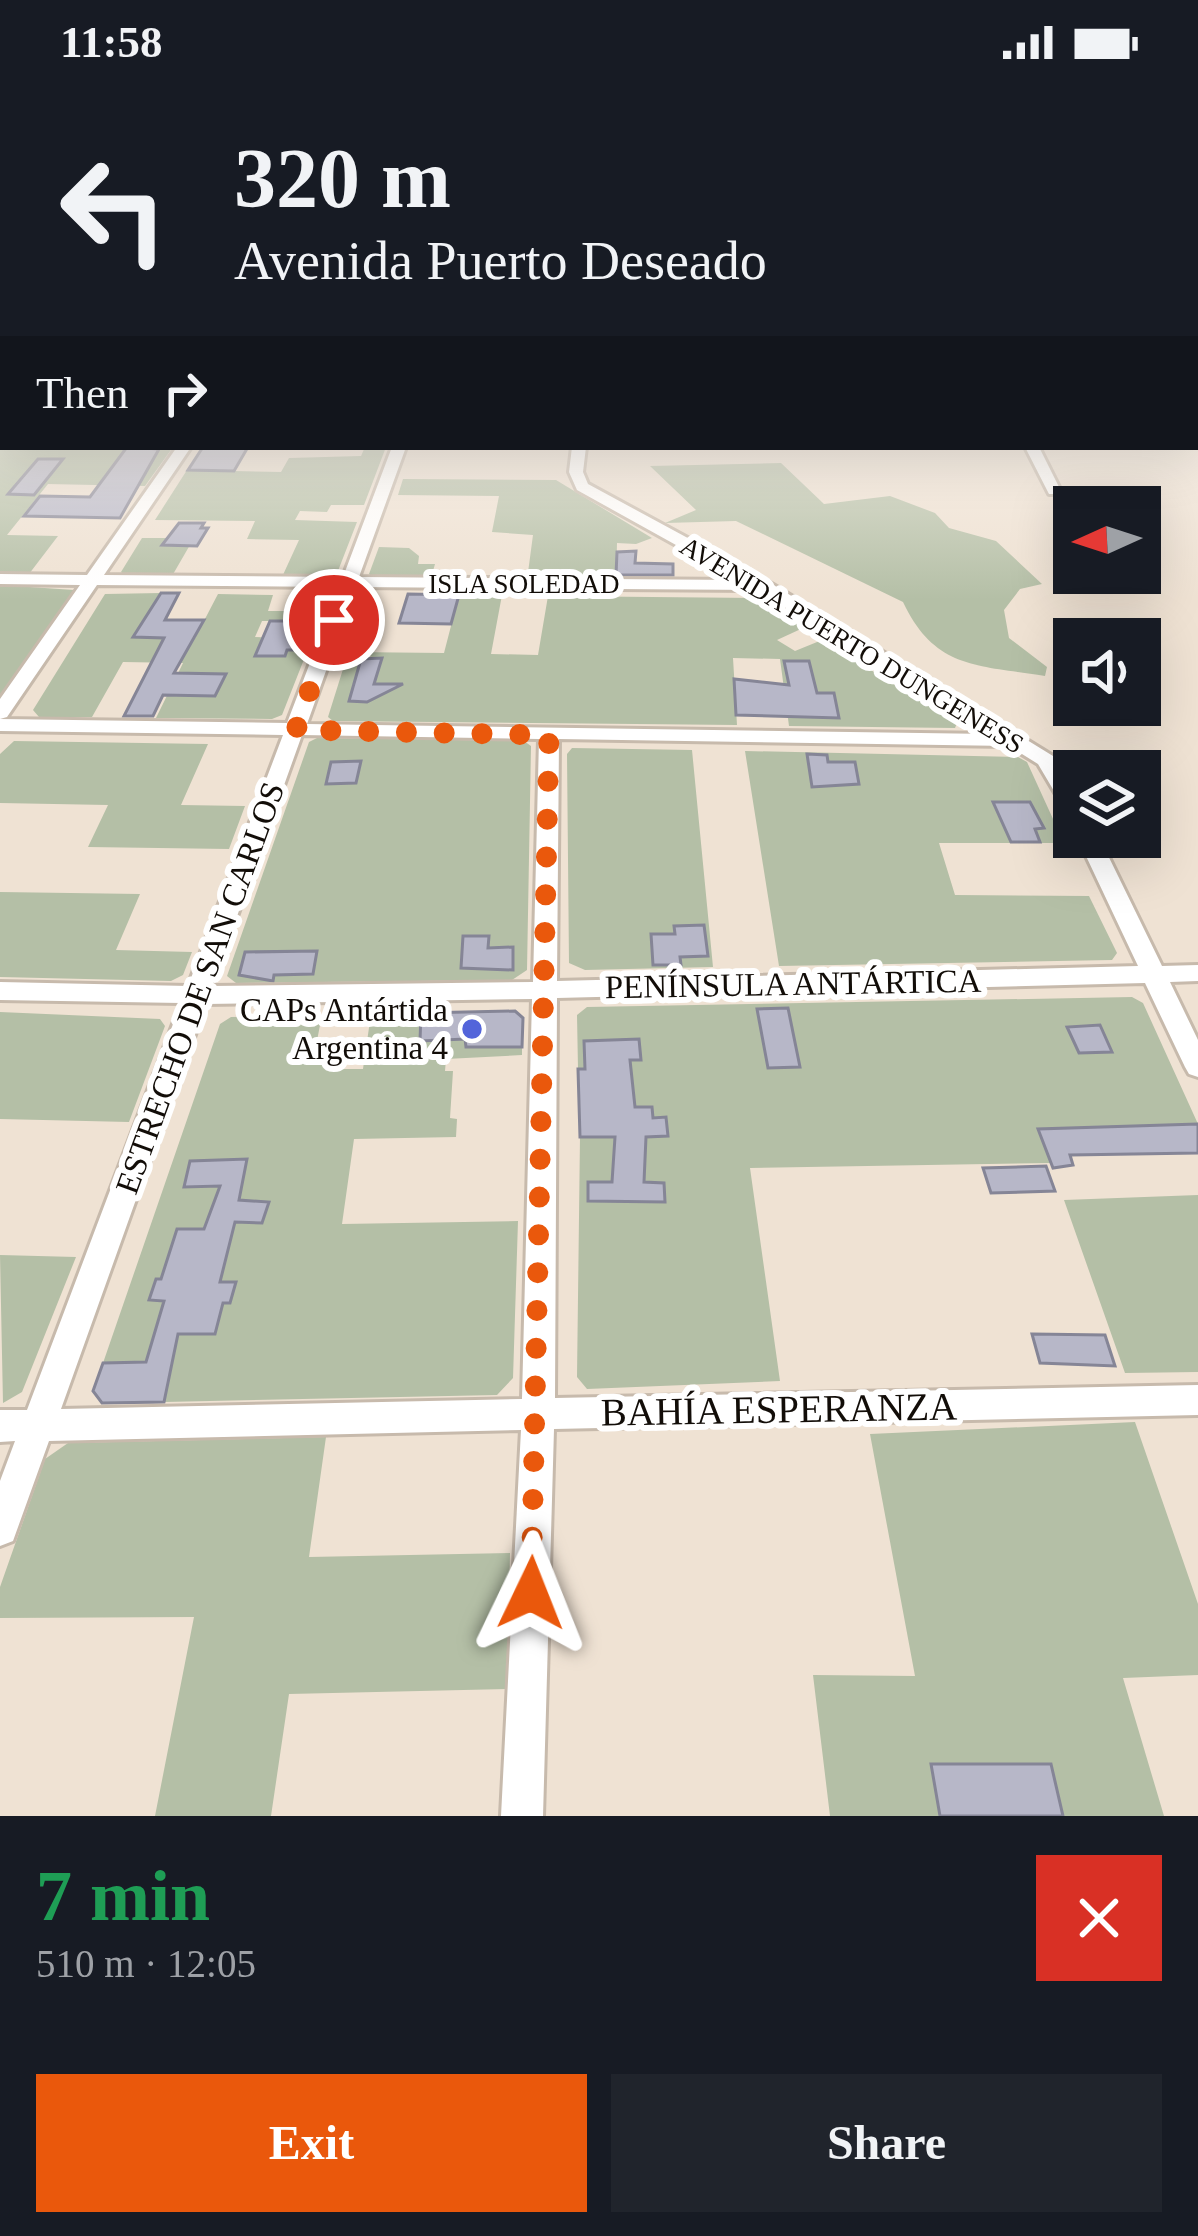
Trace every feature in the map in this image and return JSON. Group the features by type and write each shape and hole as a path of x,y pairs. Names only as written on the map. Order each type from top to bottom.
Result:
{"street":[{"path":"0,713 182,450"},
{"name":"ESTRECHO DE SAN CARLOS","path":"0,1528 398,450"},
{"name":"AVENIDA PUERTO DUNGENESS","path":"579,450 576,472 581,487 761,585 1046,760 1053,772"},
{"path":"1034,450 1053,489"},
{"name":"ISLA SOLEDAD","path":"0,579 761,585"},
{"path":"0,724 1011,740"},
{"path":"522,1816 538,1414 549,735"},
{"path":"1098,858 1198,1066"},
{"name":"PENÍNSULA ANTÁRTICA","path":"0,991 198,994 543,989 1198,973"},
{"name":"BAHÍA ESPERANZA","path":"0,1426 1198,1400"}],"green space":[{"path":"0,450 171,450 145,486 48,484 7,535 58,536 29,574 0,574"},
{"path":"364,450 385,450 364,505 300,511 295,520 357,522 336,576 282,577 299,540 247,539 255,521 155,520 187,470 281,472 289,458 361,456"},
{"path":"781,463 824,504 890,496 935,513 949,528 996,541 1042,584 1020,589 1004,610 1009,638 1047,667 1045,676 980,666 945,652 929,641 903,602 736,521 665,523 696,510 650,466"},
{"path":"403,479 556,480 652,538 636,544 617,543 616,581 527,580 533,535 492,532 499,496 398,495"},
{"path":"142,538 194,538 172,576 124,575 121,572"},
{"path":"379,547 409,548 419,556 418,564 435,564 431,578 373,577 369,574"},
{"path":"0,585 74,590 0,698"},
{"path":"161,593 135,637 195,638 218,594 273,595 268,611 297,611 301,597 276,595 328,599 319,621 262,621 255,637 312,639 282,715 272,719 156,718 183,663 123,662 92,717 39,717 33,710 105,594"},
{"path":"459,595 502,595 491,654 538,655 548,596 756,598 803,628 777,640 795,651 822,640 957,723 955,728 789,726 780,659 733,658 737,725 333,721 328,717 344,666 379,666 382,659 349,652 444,653"},
{"path":"317,738 524,741 531,746 527,970 512,980 236,983 227,976 309,742"},
{"path":"14,741 208,744 181,805 245,806 229,849 88,847 108,805 0,803 0,754"},
{"path":"572,748 692,750 713,967 585,970 569,963 567,754"},
{"path":"745,751 1018,757 1027,762 1053,819 1053,843 939,843 955,895 1089,896 1117,953 1112,960 779,966"},
{"path":"0,892 140,894 116,950 192,952 183,975 171,981 0,977"},
{"path":"1132,997 1143,1003 1198,1124 1039,1130 1051,1163 750,1168 780,1381 587,1389 577,1377 580,1137 668,1136 666,1118 653,1118 651,1107 635,1107 610,1068 578,1069 577,1015 587,1007"},
{"path":"0,1012 160,1019 165,1026 129,1122 0,1119"},
{"path":"421,1013 421,1041 465,1039 467,1047 522,1047 522,1055 446,1059 445,1071 453,1071 450,1118 457,1119 456,1137 354,1139 342,1224 518,1221 513,1378 497,1395 164,1402 172,1361 103,1363 220,1024 231,1017 322,1015 314,1056 328,1057 327,1069 363,1069 371,1014"},
{"path":"1198,1195 1198,1372 1125,1373 1064,1200"},
{"path":"0,1255 76,1257 22,1392 3,1403"},
{"path":"1135,1422 1198,1604 1198,1675 1123,1678 1164,1816 830,1816 813,1675 915,1676 870,1434"},
{"path":"326,1437 309,1557 510,1553 507,1689 289,1694 271,1816 155,1816 194,1617 0,1618 0,1587 45,1459 68,1443"}],"building":[{"path":"125,450 158,450 120,518 24,516 40,496 90,497"},
{"path":"201,450 246,450 234,471 188,470"},
{"path":"38,459 63,459 34,495 8,494"},
{"path":"179,523 204,523 201,528 208,528 197,546 162,545"},
{"path":"636,551 635,563 673,564 673,575 616,575 617,552"},
{"path":"161,593 179,593 165,620 204,620 174,673 226,674 215,696 163,695 153,716 124,716 164,638 133,637"},
{"path":"408,594 459,595 451,624 399,623"},
{"path":"270,621 306,621 298,650 287,650 285,656 255,656"},
{"path":"382,658 374,684 403,684 367,702 349,701 361,659"},
{"path":"784,661 809,661 817,693 834,693 839,718 736,715 734,679 789,685"},
{"path":"807,754 827,755 828,762 855,762 859,784 812,787"},
{"path":"361,761 356,783 326,784 331,762"},
{"path":"993,802 1030,802 1044,828 1035,829 1040,842 1011,842"},
{"path":"704,925 708,956 680,957 681,965 653,965 651,934 675,934 674,926"},
{"path":"463,936 489,936 488,948 513,947 513,970 461,968"},
{"path":"317,951 313,974 274,975 273,981 239,975 245,952"},
{"path":"788,1008 800,1067 768,1068 757,1009"},
{"name":"CAPs Antártida Argentina 4","path":"515,1011 523,1018 522,1047 466,1047 465,1039 420,1041 421,1013"},
{"path":"1100,1025 1112,1052 1079,1053 1067,1027"},
{"path":"639,1039 641,1060 630,1060 635,1107 652,1107 653,1118 666,1117 668,1136 646,1137 644,1182 664,1183 665,1202 588,1201 588,1182 612,1182 615,1137 580,1137 578,1069 585,1069 584,1041"},
{"path":"1198,1124 1198,1153 1070,1155 1073,1165 1053,1168 1038,1129"},
{"path":"247,1159 239,1200 269,1202 262,1223 235,1222 220,1282 236,1282 230,1303 223,1303 215,1334 178,1334 164,1402 102,1403 93,1391 103,1363 146,1362 164,1301 149,1300 177,1229 204,1229 220,1186 184,1187 190,1161"},
{"path":"1046,1166 1055,1191 991,1193 983,1168"},
{"path":"1032,1334 1105,1335 1115,1366 1040,1363"},
{"path":"931,1764 1051,1764 1063,1816 940,1816"}],"place":[{"name":"CAPs Antártida Argentina 4","path":"472,1029"}],"route":[{"path":"334,620 296,730 549,735 531,1593"}]}
